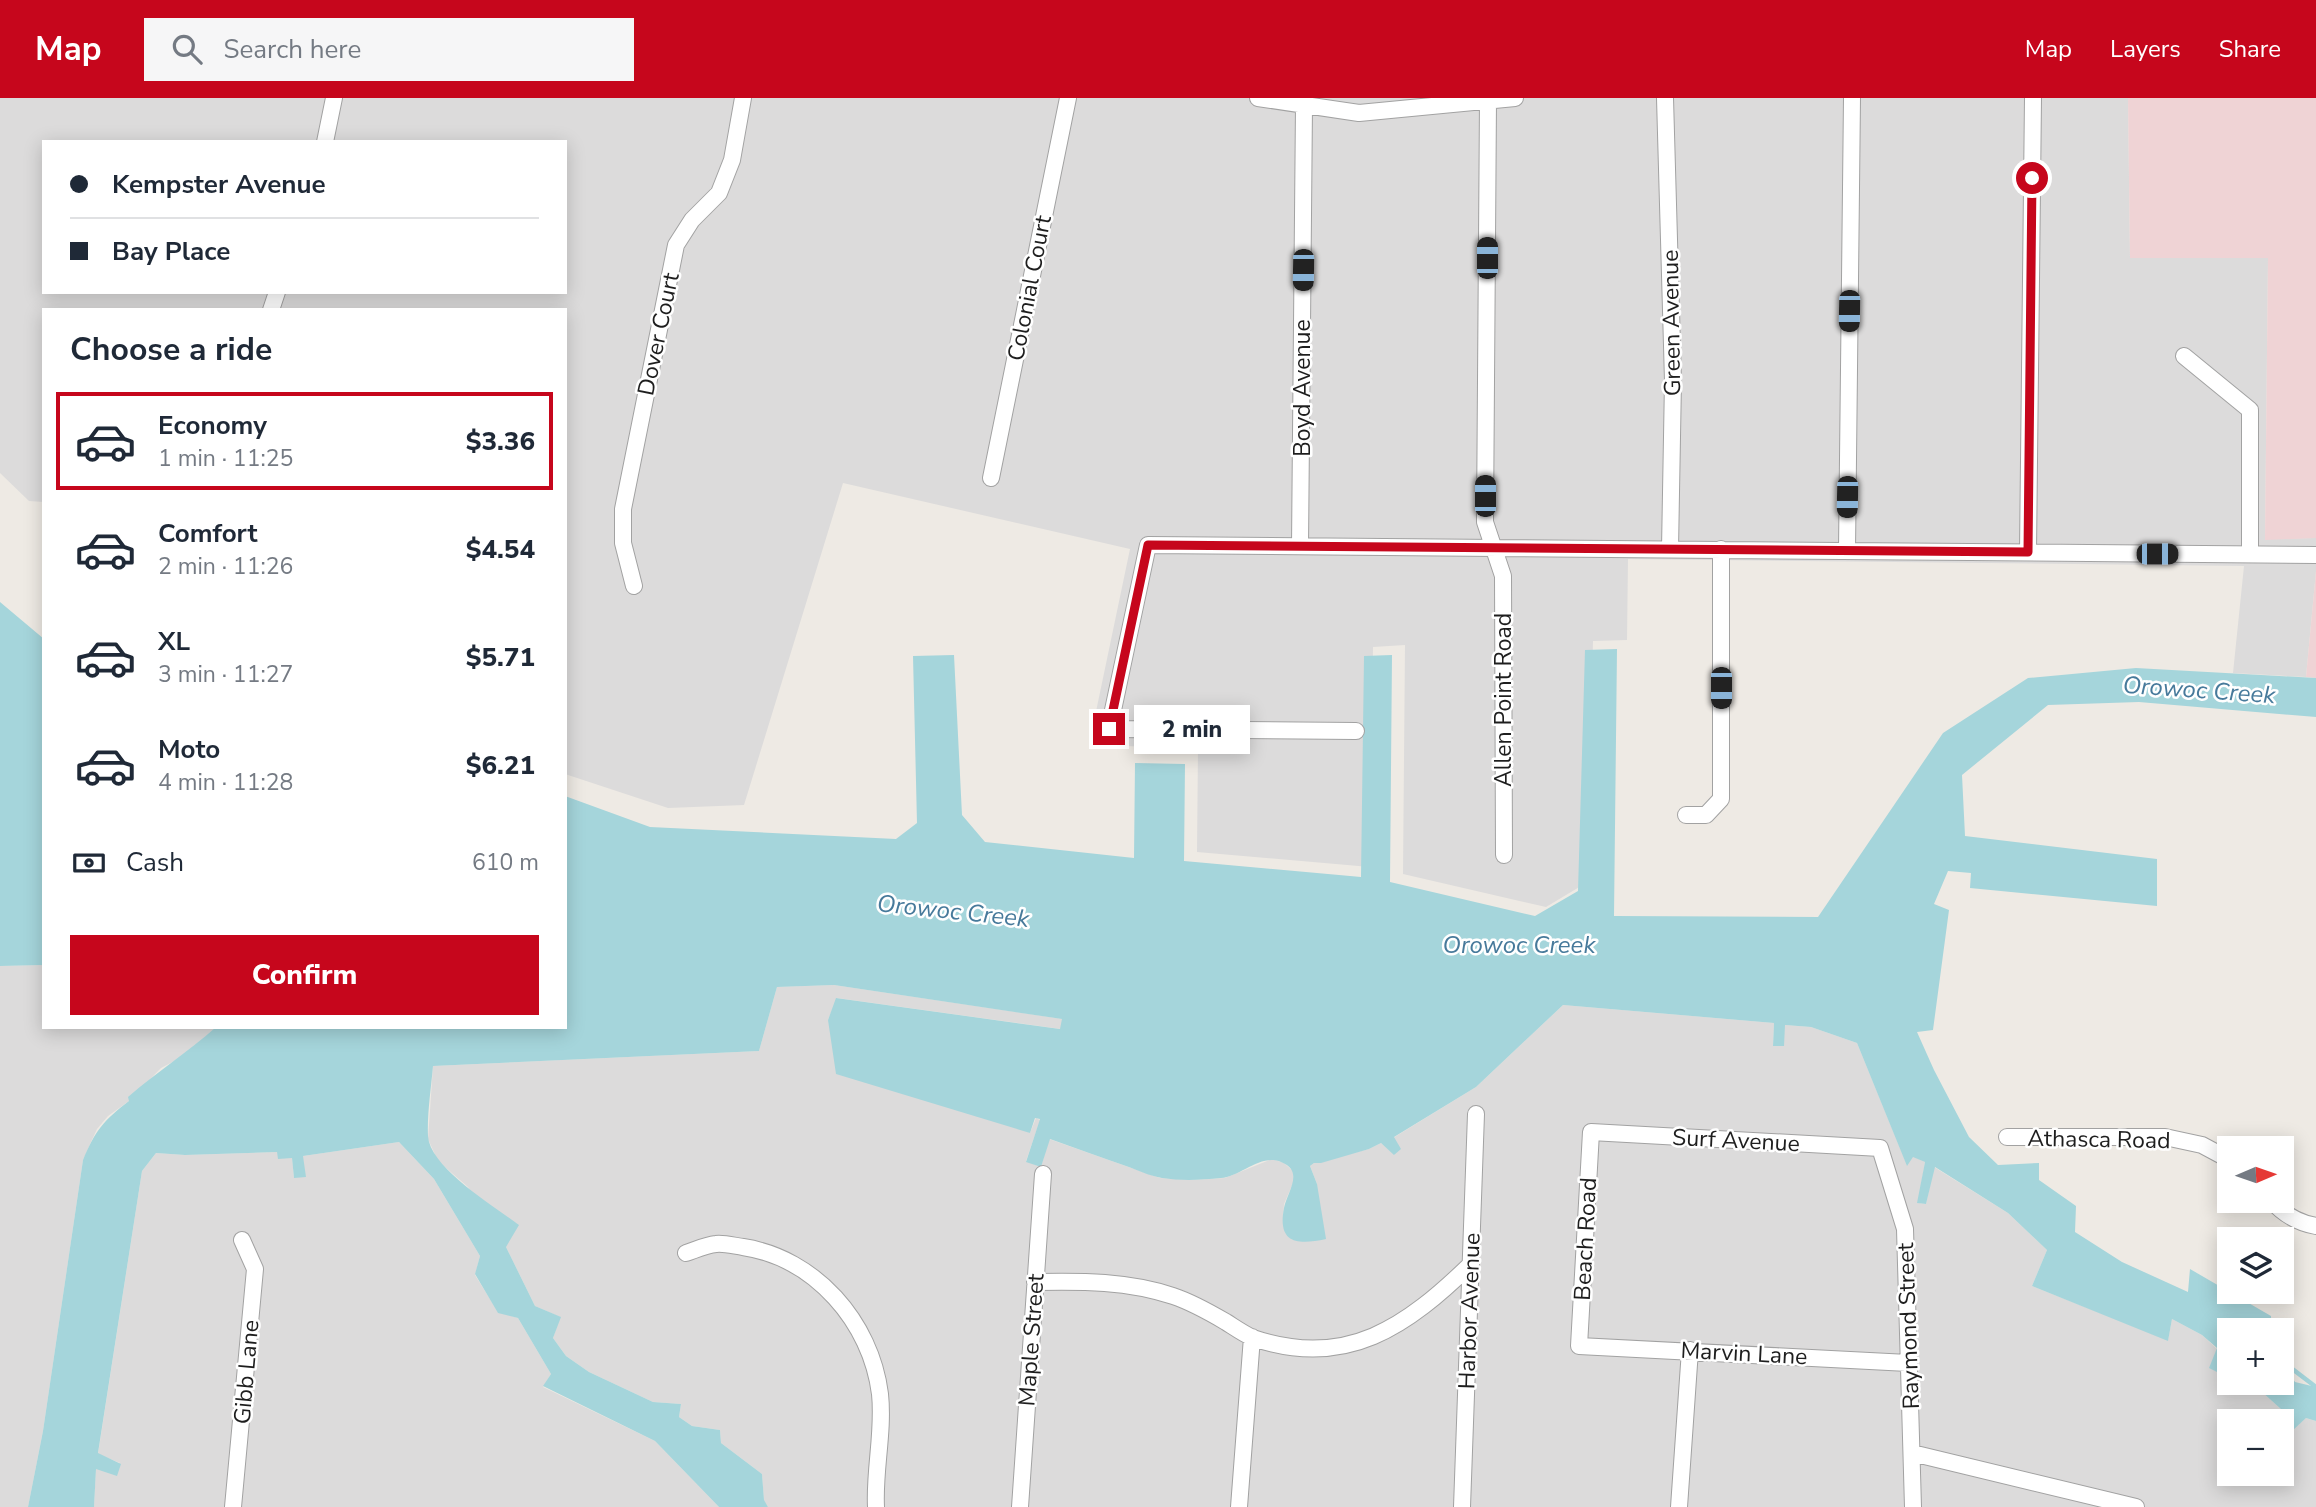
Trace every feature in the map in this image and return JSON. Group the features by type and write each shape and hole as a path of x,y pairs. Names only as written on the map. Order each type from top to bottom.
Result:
{"street":[{"path":"325,140 334,98"},
{"name":"Dover Court","path":"634,586 623,543 623,509 676,245 692,220 719,193 732,160 743,98"},
{"name":"Colonial Court","path":"991,478 1068,98"},
{"path":"1258,98 1359,113 1515,98"},
{"name":"Green Avenue","path":"1665,98 1673,380 1670,549"},
{"path":"1847,550 1852,98"},
{"path":"2028,552 2033,98"},
{"name":"Allen Point Road","path":"1488,100 1485,522 1503,576 1504,855"},
{"name":"Boyd Avenue","path":"1300,546 1304,105"},
{"path":"2184,356 2250,411 2250,554"},
{"path":"1356,731 1109,729 1148,545 2316,555"},
{"path":"1686,815 1706,815 1721,799 1721,549"},
{"name":"Harbor Avenue","path":"1462,1507 1476,1114"},
{"name":"Surf Avenue","path":"1591,1132 1880,1148"},
{"name":"Beach Road","path":"1579,1346 1591,1132"},
{"name":"Athasca Road","path":"2007,1136 2165,1137 2202,1145 2217,1153"},
{"name":"Raymond Street","path":"1880,1148 1905,1229 1913,1507"},
{"name":"Maple Street","path":"1020,1507 1043,1174"},
{"path":"2286,1213 2303,1224 2316,1226"},
{"name":"Gibb Lane","path":"233,1507 256,1269 242,1240"},
{"path":"685,1253 718,1243 758,1250 799,1266 829,1290 854,1321 870,1357 880,1394 876,1507"},
{"path":"1035,1282 1132,1285 1174,1296 1210,1312 1252,1337 1295,1347 1326,1348 1354,1343 1403,1322 1435,1300 1471,1264"},
{"path":"1239,1507 1252,1337"},
{"name":"Marvin Lane","path":"1579,1346 1908,1363"},
{"path":"1679,1507 1690,1350"},
{"path":"1912,1453 2136,1507"}],"shaded area":[{"path":"0,98 2128,98 2130,258 2268,258 2265,539 2316,538 2316,571 2306,677 2233,673 2244,566 1628,559 1627,640 1593,641 1586,883 1546,907 1403,874 1405,645 1373,647 1370,867 1197,852 1198,748 1089,745 1130,549 843,483 744,805 668,808 567,775 567,308 42,308 42,502 29,501 0,473"},
{"path":"2128,98 2316,98 2316,538 2265,540 2268,258 2130,258"},
{"path":"2316,571 2316,678 2306,677"},
{"path":"42,965 42,1029 214,1029 184,1056 161,1068 129,1101 108,1116 97,1129 83,1160 43,1431 28,1507 0,1507 0,966"},
{"path":"834,985 1063,1019 1061,1029 837,998 828,1020 1030,1133 1036,1118 1040,1120 1026,1161 1041,1167 1049,1139 1160,1178 1225,1178 1272,1159 1284,1163 1293,1171 1294,1181 1284,1204 1283,1220 1317,1184 1310,1166 1381,1143 1395,1155 1393,1138 1476,1087 1563,1005 1774,1023 1773,1046 1785,1025 1811,1027 1857,1043 1907,1165 1913,1156 1925,1162 1918,1203 1926,1204 1934,1167 2008,1213 2047,1250 2032,1286 2168,1340 2172,1319 2202,1335 2217,1349 2210,1368 2217,1371 2217,1395 2265,1395 2281,1409 2217,1409 2217,1486 2294,1486 2294,1428 2306,1418 2316,1421 2316,1507 768,1507 764,1501 762,1474 721,1443 720,1430 692,1426 679,1417 681,1404 653,1402 589,1372 566,1356 553,1338 560,1317 535,1306 506,1247 468,1187 438,1161 428,1139 433,1066 759,1051 777,987"},
{"path":"399,1142 434,1179 480,1256 475,1275 498,1312 518,1318 551,1374 543,1387 655,1441 719,1507 94,1507 96,1468 120,1463 98,1454 142,1171 156,1153 185,1155 277,1152 292,1157 294,1178 303,1156"}],"water":[{"path":"0,602 42,637 42,965 0,966"},
{"name":"Orowoc Creek","path":"1617,649 1614,916 1818,917 1943,733 2028,678 2136,668 2316,678 2316,717 2139,702 2048,705 1962,775 1965,836 2157,859 2157,906 1970,888 1971,873 1948,871 1934,904 1949,910 1933,1030 1917,1032 1969,1137 1998,1165 2039,1163 2039,1180 2076,1206 2075,1232 2122,1262 2188,1292 2190,1269 2217,1285 2217,1304 2250,1304 2271,1318 2217,1318 2217,1348 2202,1335 2172,1319 2168,1341 2032,1286 2047,1250 2008,1213 1935,1167 1926,1204 1917,1203 1925,1162 1913,1157 1907,1166 1857,1043 1811,1027 1785,1025 1784,1046 1773,1046 1774,1023 1563,1005 1476,1087 1394,1137 1401,1149 1394,1155 1381,1143 1310,1166 1317,1184 1326,1239 1307,1242 1292,1239 1284,1229 1284,1208 1293,1176 1288,1166 1281,1162 1273,1160 1258,1163 1228,1177 1169,1179 1050,1139 1041,1167 1026,1162 1040,1119 1035,1118 1030,1133 836,1074 828,1020 836,998 1060,1029 1062,1019 834,985 777,987 759,1051 433,1066 428,1128 431,1148 451,1173 519,1225 506,1247 535,1306 561,1317 553,1338 566,1356 589,1372 653,1402 681,1404 679,1417 692,1426 720,1430 721,1443 762,1474 764,1500 768,1507 719,1507 655,1441 543,1386 551,1374 518,1318 498,1313 475,1274 480,1256 434,1179 399,1142 303,1156 306,1177 294,1178 292,1158 278,1159 277,1152 185,1155 156,1153 142,1171 98,1453 121,1464 117,1476 96,1469 94,1507 28,1507 43,1431 83,1160 101,1127 129,1101 128,1097 214,1029 567,1029 567,797 650,827 896,839 917,823 913,656 954,655 962,815 985,842 1134,858 1135,763 1185,764 1184,861 1361,877 1364,656 1392,655 1390,882 1535,916 1578,891 1585,650"},
{"path":"2217,1348 2217,1372 2209,1368"},
{"path":"2294,1381 2316,1387 2316,1421 2306,1418 2294,1429 2294,1409 2281,1409 2265,1395 2294,1395"}],"waterway":[{"path":"2294,1370 2316,1387"}],"route":[{"path":"1109,729 1148,545 2028,552 2032,178"}]}
